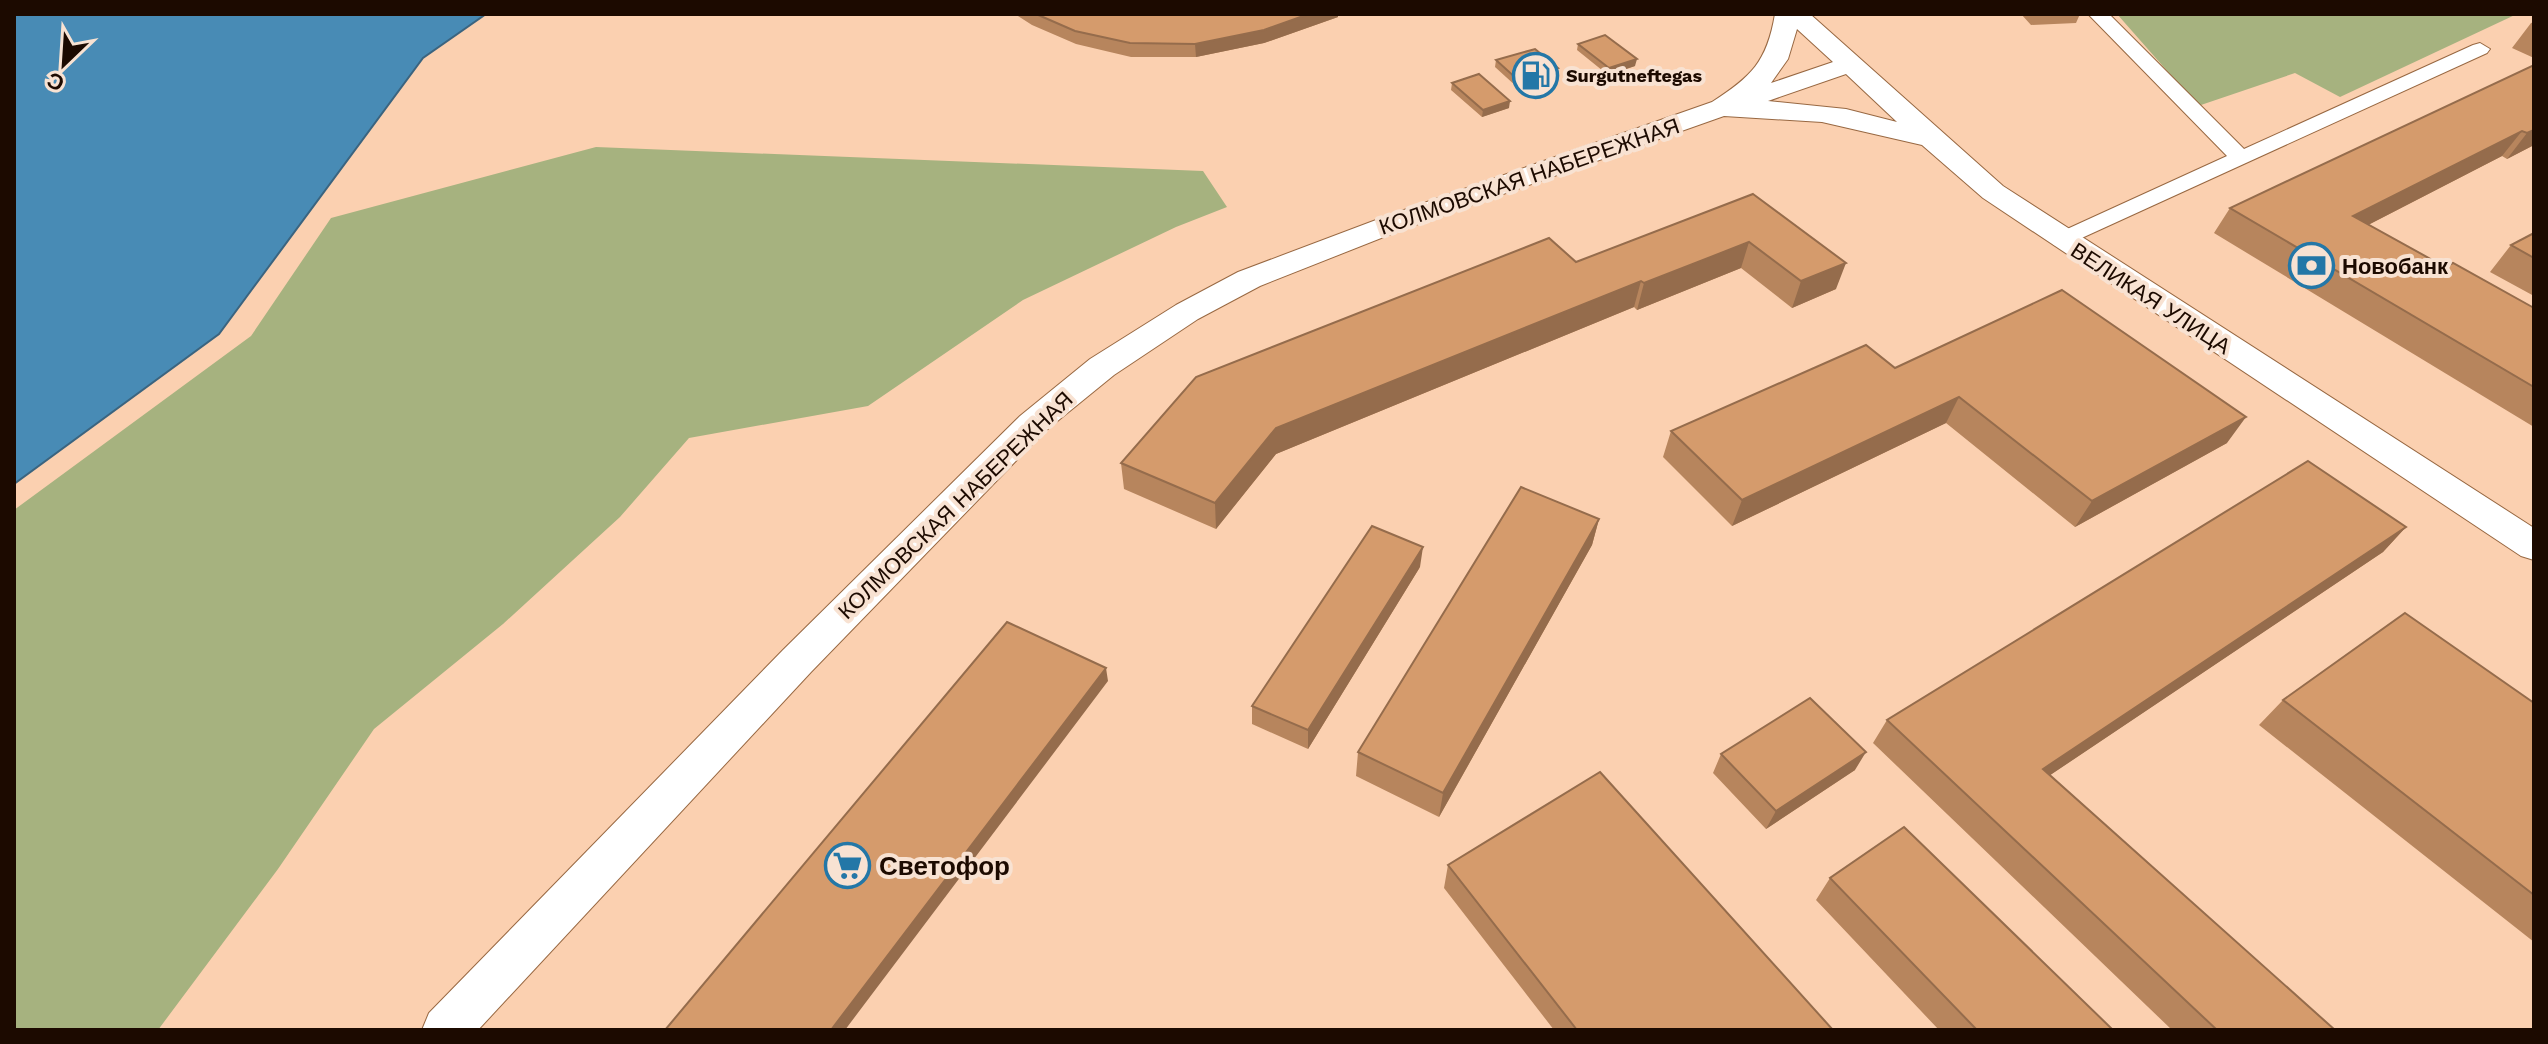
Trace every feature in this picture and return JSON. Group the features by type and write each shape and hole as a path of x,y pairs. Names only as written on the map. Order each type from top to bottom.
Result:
{"main road":[{"path":"1721,108 1746,92 1772,66 1782,47 1787,14"},
{"name":"ВЕЛИКАЯ УЛИЦА","path":"1796,14 1993,192 2534,546"},
{"name":"КОЛМОВСКАЯ НАБЕРЕЖНАЯ","path":"446,1030 797,661 1032,424 1102,367 1187,312 1249,279 1394,223 1849,65"},
{"path":"1721,108 1801,110 1872,122 1919,138 1951,157"}],"street":[{"path":"2098,14 2240,157"},
{"path":"2062,240 2480,49"}],"green space":[{"path":"2117,14 2517,14 2340,97 2295,73 2198,106"},
{"path":"596,147 1203,171 1227,207 1176,227 1023,300 868,406 689,438 620,517 503,624 374,729 278,869 158,1030 14,1030 14,510 251,336 331,218"}],"water":[{"path":"14,14 486,14 423,58 219,334 14,484"}],"building":[{"path":"1036,14 1309,14 1264,30 1195,44 1130,43 1075,31"},
{"path":"1605,35 1637,59 1609,68 1578,44"},
{"path":"1535,49 1558,68 1518,80 1496,60"},
{"path":"2534,65 2534,130 2527,133 2522,131 2353,216 2445,267 2453,263 2534,308 2534,387 2230,208"},
{"path":"1479,74 1510,101 1483,110 1452,83"},
{"path":"1753,194 1846,263 1801,281 1749,242 1644,283 1641,281 1276,428 1215,503 1121,463 1196,377 1549,238 1576,262"},
{"path":"2534,233 2534,258 2511,245"},
{"path":"2062,290 2246,417 2092,501 1959,397 1742,500 1671,431 1866,345 1895,368"},
{"path":"2308,461 2406,527 2043,769 2335,1030 2217,1030 1887,720"},
{"path":"1521,487 1599,519 1443,793 1358,752"},
{"path":"1372,526 1423,547 1308,730 1252,706"},
{"path":"2405,613 2534,703 2534,895 2283,700"},
{"path":"1007,622 1106,668 831,1030 665,1030"},
{"path":"1810,698 1866,752 1776,811 1721,754"},
{"path":"1600,772 1833,1030 1577,1030 1448,865"},
{"path":"1904,827 2113,1030 1977,1030 1830,878"}],"place":[{"name":"Surgutneftegas","path":"1535,76"},
{"name":"Новобанк","path":"2311,266"},
{"name":"Светофор","path":"848,866"}]}
